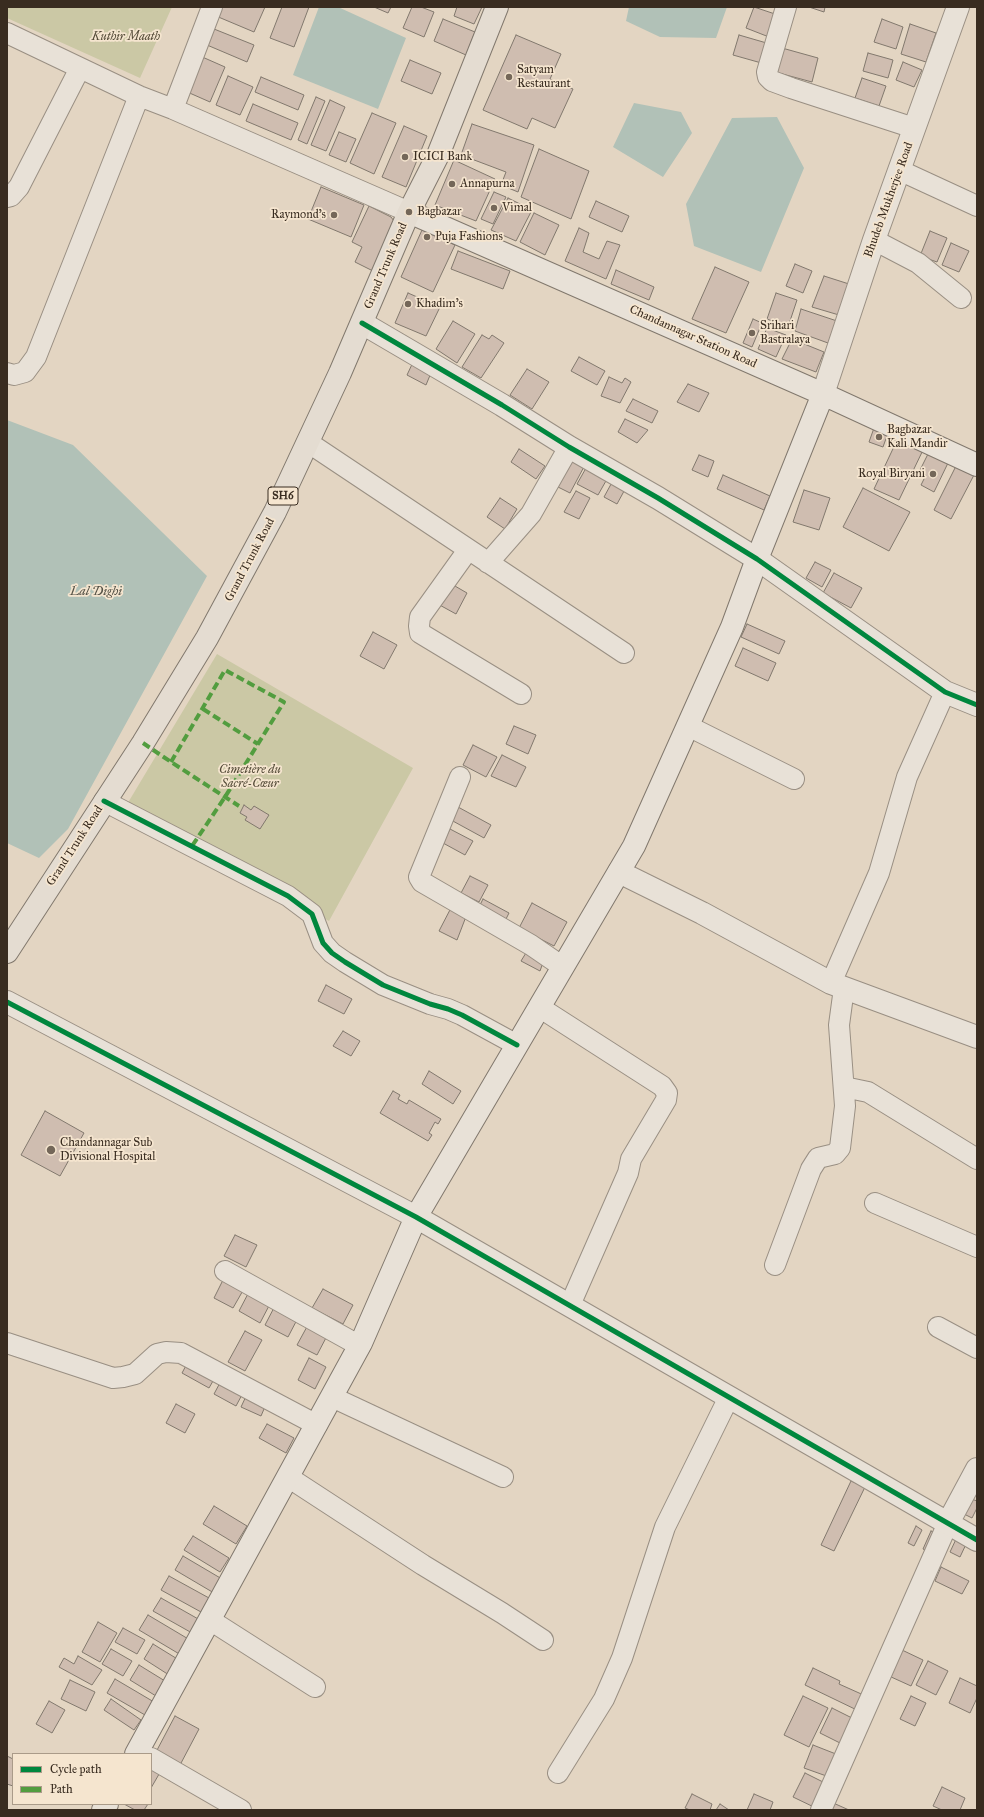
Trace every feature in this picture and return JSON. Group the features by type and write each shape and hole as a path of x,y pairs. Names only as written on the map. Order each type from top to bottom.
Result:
{"main road":[{"name":"Grand Trunk Road","path":"7,952 143,743 208,638 275,512 309,443 409,212 438,155 497,7"}],"street":[{"path":"173,109 212,7"},
{"path":"786,7 767,72 768,77 772,81 914,128"},
{"name":"Bhudeb Mukherjee Road","path":"143,1753 210,1620 360,1346 416,1217 634,846 732,627 757,559 823,394 874,240 958,7"},
{"path":"7,33 139,96 173,109 409,212"},
{"path":"7,198 11,196 19,187 80,68"},
{"path":"7,373 14,375 25,372 36,357 139,96"},
{"path":"899,170 977,206"},
{"name":"Chandannagar Station Road","path":"409,212 823,394 977,465"},
{"path":"874,240 918,263 961,298"},
{"path":"362,323 502,405 569,447 658,498 757,559 945,692 977,704"},
{"path":"309,443 624,653"},
{"path":"488,563 531,514 569,447"},
{"path":"468,550 420,617 420,633 522,694"},
{"path":"775,1265 811,1169 818,1158 835,1154 840,1148 845,1106 839,1025 838,985 879,873 907,777 945,692"},
{"path":"688,726 794,779"},
{"path":"460,777 419,877 422,882 531,945 563,967"},
{"path":"104,801 288,896 312,914 323,943 332,953 383,985 462,1015 517,1044"},
{"path":"619,872 702,913 838,985 977,1036"},
{"path":"7,1002 416,1217 977,1540"},
{"path":"540,1007 592,1043 662,1086 667,1092 666,1100 631,1159 628,1173 570,1305"},
{"path":"844,1087 868,1092 938,1137 977,1159"},
{"path":"875,1203 977,1247"},
{"path":"225,1271 360,1346"},
{"path":"938,1327 977,1348"},
{"path":"7,1343 113,1378 134,1374 157,1354 166,1352 181,1353 317,1425"},
{"path":"332,1397 386,1424 503,1477"},
{"path":"558,1773 604,1699 622,1658 665,1526 729,1397"},
{"path":"821,1810 948,1523 977,1469"},
{"path":"288,1477 423,1565 543,1640"},
{"path":"210,1620 315,1687"},
{"path":"152,1760 241,1810"}],"green space":[{"name":"Kuthir Maath","path":"7,7 172,7 140,78 7,18"},
{"name":"Cimetière du Sacré-Cœur","path":"217,654 413,768 329,921 123,811"}],"water":[{"path":"319,7 338,7 406,38 378,109 293,75"},
{"path":"629,7 727,7 716,38 660,37 626,21"},
{"path":"634,103 681,112 692,133 663,177 613,147"},
{"path":"777,117 804,168 761,272 694,246 686,204 732,118"},
{"name":"Lal Dighi","path":"7,420 73,445 207,576 68,829 39,858 7,843"}],"building":[{"path":"220,7 265,7 254,32 216,16"},
{"path":"282,7 309,7 294,47 270,38"},
{"path":"374,7 391,7 388,13"},
{"path":"412,7 421,7 434,12 424,37 403,28"},
{"path":"457,7 482,7 474,24 454,16"},
{"path":"754,7 778,15 769,37 746,28"},
{"path":"809,7 825,7 824,12"},
{"path":"443,19 475,32 466,55 434,41"},
{"path":"882,19 903,27 896,49 874,42"},
{"path":"910,24 936,33 926,62 901,54"},
{"path":"214,29 254,45 247,62 207,45"},
{"path":"516,35 561,54 550,79 573,89 555,128 532,118 527,129 483,110"},
{"path":"739,35 770,44 765,64 733,55"},
{"path":"782,48 818,58 812,82 775,72"},
{"path":"868,53 893,60 888,78 863,71"},
{"path":"200,56 225,67 210,102 185,91"},
{"path":"410,60 441,73 432,94 401,81"},
{"path":"903,62 922,70 914,87 896,80"},
{"path":"228,76 253,87 240,115 216,105"},
{"path":"261,77 304,95 298,110 255,92"},
{"path":"862,78 886,86 879,106 855,98"},
{"path":"316,97 325,101 307,144 298,140"},
{"path":"330,100 345,107 326,151 311,145"},
{"path":"253,104 298,123 291,140 246,121"},
{"path":"372,113 396,123 374,174 350,163"},
{"path":"472,124 534,145 518,192 501,185 506,172 461,155"},
{"name":"ICICI Bank","path":"404,126 427,136 406,187 382,177"},
{"path":"339,132 356,139 346,162 329,155"},
{"path":"539,149 589,171 571,219 521,197"},
{"path":"454,160 495,179 476,221 435,205"},
{"path":"321,187 364,205 351,237 308,219"},
{"name":"Vimal","path":"494,192 506,197 493,224 481,219"},
{"path":"508,198 532,210 516,241 491,230"},
{"path":"596,201 629,216 622,232 589,217"},
{"path":"369,206 391,217 394,221 373,271 355,262 362,247 352,242"},
{"path":"534,213 559,225 545,255 520,242"},
{"path":"579,228 589,233 583,252 599,259 607,241 620,245 606,279 565,261"},
{"path":"422,230 455,245 433,292 401,277"},
{"path":"930,231 947,238 937,262 920,256"},
{"path":"951,243 969,251 959,272 942,265"},
{"path":"458,251 510,271 503,289 451,269"},
{"path":"795,264 812,271 803,293 786,286"},
{"path":"715,267 749,282 726,333 692,319"},
{"path":"616,270 654,287 649,300 611,284"},
{"path":"824,276 849,284 839,315 812,307"},
{"path":"408,293 440,307 426,336 395,323"},
{"path":"776,293 797,300 788,327 767,319"},
{"path":"801,309 837,321 828,343 795,331"},
{"name":"Srihari Bastralaya","path":"753,319 762,323 752,347 743,343"},
{"path":"453,321 475,334 457,363 436,349"},
{"path":"767,328 786,335 776,357 758,349"},
{"path":"482,335 489,339 492,335 504,343 481,378 462,367"},
{"path":"792,339 824,352 816,372 782,359"},
{"path":"579,357 605,371 597,385 571,371"},
{"path":"415,358 433,368 426,385 407,375"},
{"path":"527,369 549,382 532,409 510,395"},
{"path":"609,377 622,383 625,378 631,382 620,403 601,396"},
{"path":"688,384 709,393 699,412 677,402"},
{"path":"633,399 658,411 652,423 626,411"},
{"path":"625,419 648,430 637,443 618,432"},
{"name":"Bagbazar Kali Mandir","path":"874,428 888,433 883,447 869,442"},
{"path":"899,436 924,448 899,500 874,489"},
{"path":"519,449 545,466 536,479 511,462"},
{"path":"566,453 586,463 570,493 550,483"},
{"name":"Royal Biryani","path":"928,454 948,463 934,492 921,485 926,475 919,472"},
{"path":"699,455 714,461 708,477 692,470"},
{"path":"590,461 611,472 598,495 577,484"},
{"path":"956,466 974,475 951,519 934,510"},
{"path":"616,475 629,482 617,504 604,497"},
{"path":"723,475 770,496 764,510 717,489"},
{"path":"863,488 910,512 889,551 843,527"},
{"path":"804,490 830,498 819,530 793,522"},
{"path":"576,491 590,498 579,519 564,512"},
{"path":"500,498 517,509 505,529 487,517"},
{"path":"815,562 831,570 822,587 806,578"},
{"path":"834,573 862,588 851,608 823,593"},
{"path":"448,582 467,593 456,614 436,603"},
{"path":"747,624 785,641 779,654 741,637"},
{"path":"373,632 397,645 384,669 360,656"},
{"path":"743,648 776,663 768,681 735,666"},
{"path":"514,726 536,735 528,754 506,744"},
{"path":"473,745 497,757 486,777 463,765"},
{"path":"502,755 526,767 516,787 491,776"},
{"path":"244,805 251,810 254,806 269,815 260,829 245,820 247,817 240,813"},
{"path":"458,807 491,825 484,838 451,820"},
{"path":"450,829 473,841 465,855 443,843"},
{"path":"470,876 488,885 479,902 461,893"},
{"path":"483,899 509,913 505,921 479,907"},
{"path":"532,903 567,922 554,946 519,928"},
{"path":"452,906 467,914 457,940 439,931"},
{"path":"529,948 545,957 540,971 521,961"},
{"path":"326,985 352,999 344,1014 318,1001"},
{"path":"343,1031 360,1041 351,1056 333,1046"},
{"path":"429,1071 461,1091 453,1104 422,1084"},
{"path":"393,1091 400,1095 398,1099 407,1104 409,1100 441,1119 438,1124 435,1122 429,1133 432,1135 428,1141 380,1113"},
{"path":"45,1111 84,1133 60,1176 21,1155"},
{"path":"235,1235 257,1245 246,1267 224,1256"},
{"path":"225,1276 245,1287 233,1308 214,1298"},
{"path":"323,1289 353,1305 343,1324 312,1308"},
{"path":"250,1290 271,1302 260,1323 239,1311"},
{"path":"277,1302 300,1314 288,1337 265,1325"},
{"path":"309,1323 328,1334 317,1355 297,1345"},
{"path":"245,1331 262,1340 245,1371 228,1362"},
{"path":"309,1358 326,1367 315,1389 298,1380"},
{"path":"189,1360 217,1374 209,1388 182,1373"},
{"path":"222,1379 244,1391 236,1406 214,1394"},
{"path":"248,1392 267,1402 261,1416 241,1407"},
{"path":"176,1404 195,1414 185,1433 166,1423"},
{"path":"267,1424 294,1438 286,1453 259,1438"},
{"path":"851,1481 865,1487 834,1551 821,1545"},
{"path":"969,1498 977,1501 977,1508 972,1518 962,1513"},
{"path":"214,1506 247,1526 236,1544 203,1524"},
{"path":"916,1526 922,1530 914,1546 908,1543"},
{"path":"931,1531 942,1536 933,1554 923,1549"},
{"path":"958,1535 968,1540 960,1557 950,1552"},
{"path":"193,1536 229,1558 220,1572 184,1550"},
{"path":"183,1556 222,1579 214,1593 175,1570"},
{"path":"941,1567 969,1581 962,1594 935,1581"},
{"path":"169,1576 209,1598 201,1612 161,1590"},
{"path":"161,1598 200,1620 192,1633 153,1611"},
{"path":"148,1615 190,1640 181,1655 139,1630"},
{"path":"98,1622 117,1633 100,1662 82,1652"},
{"path":"123,1628 145,1640 137,1654 115,1642"},
{"path":"153,1644 179,1660 169,1675 144,1659"},
{"path":"111,1649 132,1661 123,1676 102,1664"},
{"path":"902,1650 923,1660 911,1686 889,1676"},
{"path":"78,1656 102,1670 92,1685 59,1667 64,1658 74,1664"},
{"path":"928,1661 948,1671 936,1695 916,1685"},
{"path":"139,1665 165,1681 156,1696 130,1680"},
{"path":"813,1668 840,1681 839,1684 868,1697 861,1712 805,1685"},
{"path":"960,1678 977,1686 977,1698 970,1713 949,1703"},
{"path":"115,1679 154,1702 145,1715 107,1693"},
{"path":"70,1680 95,1692 86,1711 61,1699"},
{"path":"803,1696 828,1708 809,1747 784,1735"},
{"path":"911,1696 926,1703 915,1726 900,1719"},
{"path":"111,1699 141,1720 134,1730 104,1710"},
{"path":"49,1701 65,1710 52,1733 36,1724"},
{"path":"832,1708 856,1720 844,1745 820,1733"},
{"path":"175,1716 199,1729 180,1765 156,1752"},
{"path":"813,1745 841,1756 832,1778 804,1768"},
{"path":"7,1756 12,1758 12,1786 7,1784"},
{"path":"152,1764 162,1769 152,1786"},
{"path":"805,1773 829,1785 818,1809 793,1797"},
{"path":"942,1787 965,1798 960,1810 942,1810 933,1806"},
{"path":"692,1794 712,1804 710,1810 690,1810 685,1808"},
{"path":"754,1794 773,1802 770,1810 747,1810"},
{"path":"831,1802 849,1810 827,1810"},
{"path":"720,1804 729,1810 716,1810"},
{"path":"126,1805 147,1805 144,1810 135,1810"}],"marked path":[{"path":"171,762 225,670 284,702 225,797 192,846"},
{"path":"203,709 258,744"},
{"path":"143,743 239,806"}],"cycle path":[{"path":"362,323 502,405 569,447 658,498 757,559 945,692 977,705"},
{"path":"104,801 288,896 312,914 323,943 332,953 383,985 462,1015 517,1045"},
{"path":"7,1002 416,1217 977,1540"}],"place":[{"name":"Satyam Restaurant","path":"509,77"},
{"name":"ICICI Bank","path":"405,157"},
{"name":"Annapurna","path":"452,184"},
{"name":"Vimal","path":"494,208"},
{"name":"Bagbazar","path":"409,212"},
{"name":"Raymond's","path":"334,215"},
{"name":"Puja Fashions","path":"427,237"},
{"name":"Khadim's","path":"408,304"},
{"name":"Srihari Bastralaya","path":"752,333"},
{"name":"Bagbazar Kali Mandir","path":"879,437"},
{"name":"Royal Biryani","path":"933,474"},
{"name":"Chandannagar Sub Divisional Hospital","path":"51,1150"}]}
